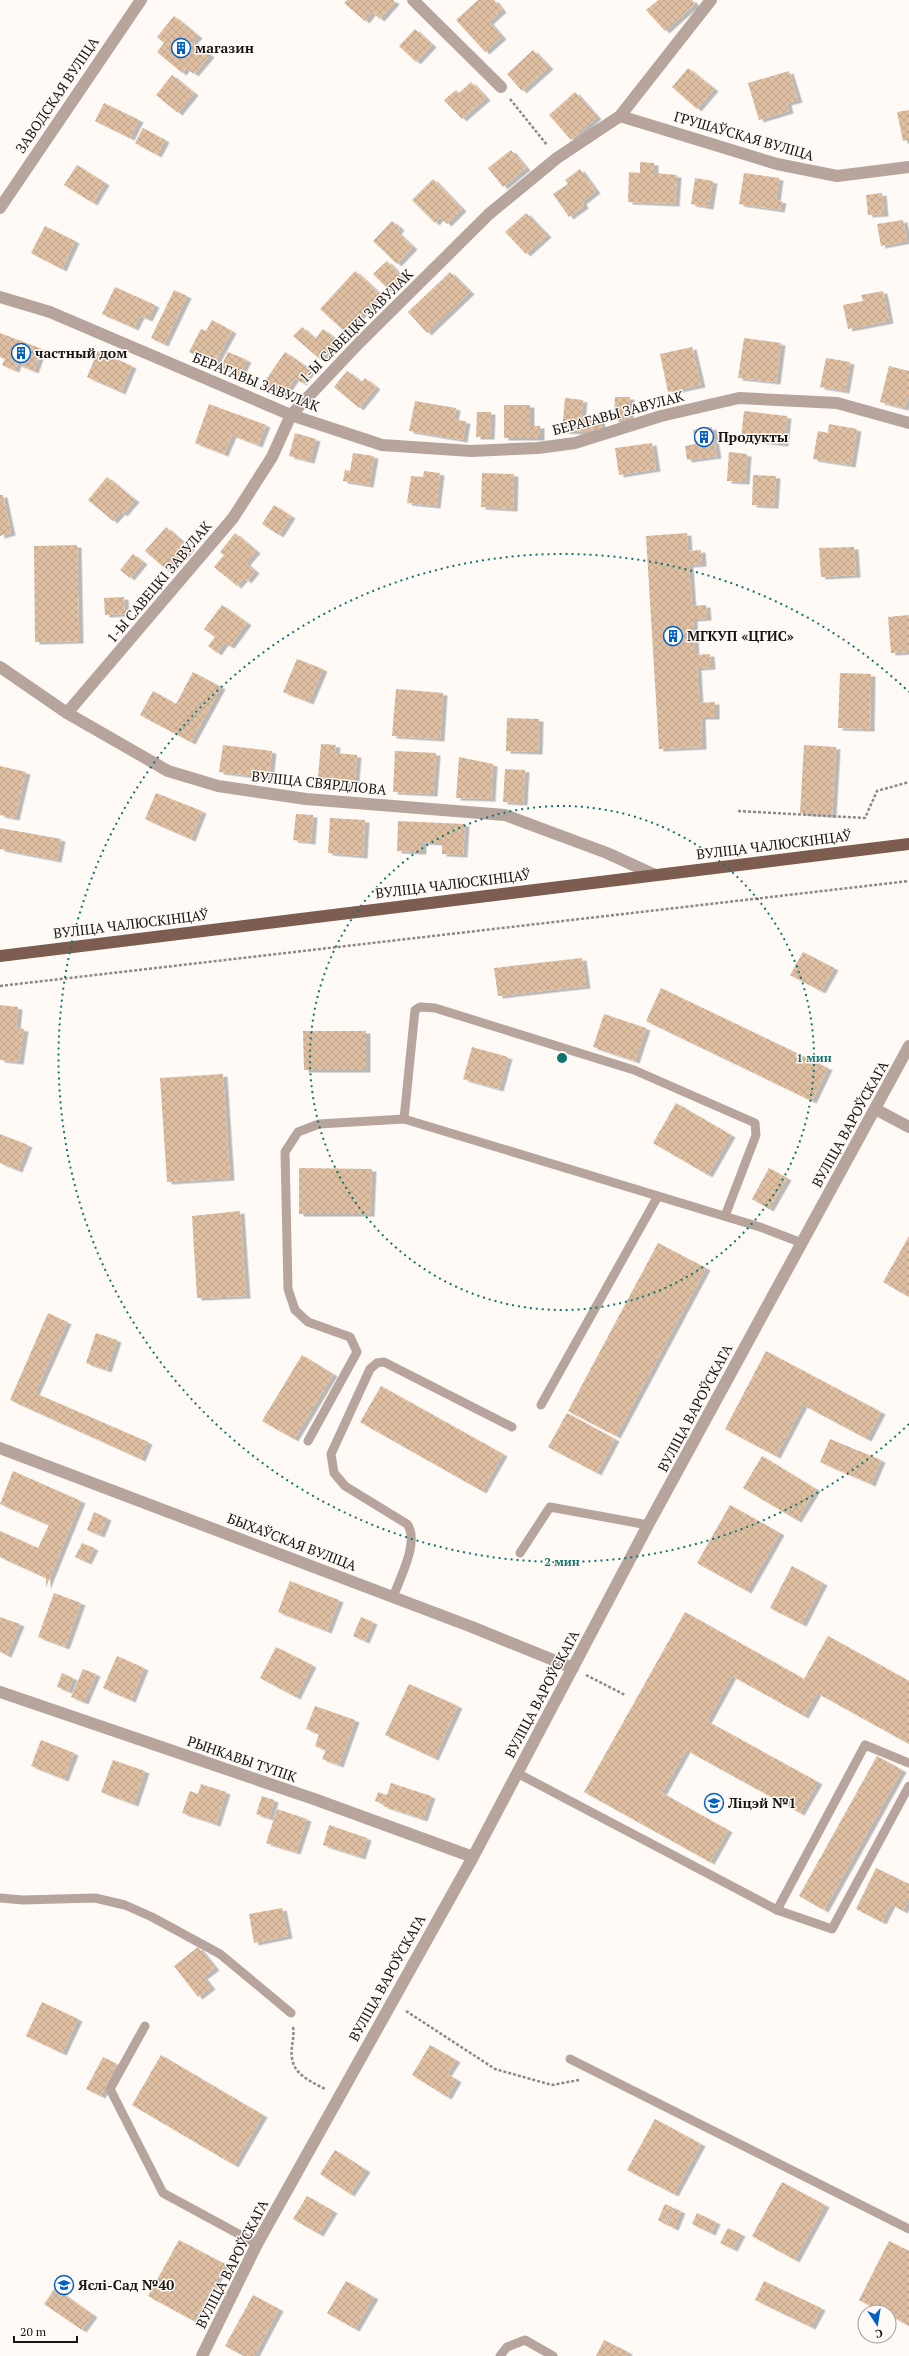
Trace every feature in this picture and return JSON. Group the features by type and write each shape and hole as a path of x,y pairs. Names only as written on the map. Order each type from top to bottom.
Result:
{"main road":[{"name":"ВУЛІЦА ЧАЛЮСКІНЦАЎ","path":"0,956 655,874 909,844"}],"street":[{"name":"ЗАВОДСКАЯ ВУЛІЦА","path":"0,208 141,0"},
{"path":"413,0 501,87"},
{"name":"1-Ы САВЕЦКІ ЗАВУЛАК","path":"67,713 234,518 272,457 291,414 359,343 489,214 557,158 620,116 711,0"},
{"name":"ГРУШАЎСКАЯ ВУЛІЦА","path":"620,116 777,164 837,176 909,167"},
{"name":"БЕРАГАВЫ ЗАВУЛАК","path":"0,297 50,312 291,414 382,445 471,451 538,448 575,443 660,416 740,398 837,403 909,423"},
{"name":"ВУЛІЦА СВЯРДЛОВА","path":"0,667 67,713 168,771 218,786 306,799 505,815 607,853 655,874"},
{"name":"ВУЛІЦА ВАРОЎСКАГА","path":"202,2356 257,2244 390,2001 473,1857 648,1525 909,1046"},
{"path":"875,1109 909,1127"},
{"name":"БЫХАЎСКАЯ ВУЛІЦА","path":"0,1448 393,1597 573,1668"},
{"name":"РЫНКАВЫ ТУПІК","path":"0,1692 314,1799 473,1857"}],"lane":[{"path":"404,1119 415,1010 420,1007 435,1008 582,1052 634,1070 755,1123 756,1135 725,1216"},
{"path":"308,1441 357,1352 350,1338 308,1322 295,1310 288,1289 285,1152 298,1132 319,1124 404,1119 725,1216 802,1243"},
{"path":"541,1405 658,1196"},
{"path":"393,1597 413,1542 412,1531 407,1524 345,1486 334,1473 331,1454 370,1369 377,1363 384,1362 512,1427"},
{"path":"520,1553 550,1507 648,1525"},
{"path":"777,1910 866,1745 909,1763"},
{"path":"517,1773 777,1910 832,1929 909,1786"},
{"path":"0,1898 23,1900 95,1898 125,1905 152,1917 220,1954 291,2013"},
{"path":"145,2026 110,2088 163,2193 257,2244"},
{"path":"570,2059 909,2229"},
{"path":"500,2356 507,2347 525,2340 553,2356"}],"path":[{"path":"501,87 557,158"},
{"path":"738,811 866,818 877,790 909,782"},
{"path":"0,986 909,881"},
{"path":"588,1676 625,1695"},
{"path":"390,2001 495,2069 552,2085 603,2076"},
{"path":"291,2013 295,2035 292,2059 301,2076 338,2097"}],"building":[{"path":"347,0 393,0 395,2 380,19 372,12 365,21 344,3"},
{"path":"478,0 494,0 502,10 489,22 502,37 485,52 456,20"},
{"path":"658,0 692,0 695,4 665,31 646,10"},
{"name":"магазин","path":"174,16 198,36 193,41 210,55 194,74 186,68 182,73 157,52 164,43 157,37"},
{"path":"415,29 432,45 416,62 399,46"},
{"path":"533,50 549,67 522,91 507,74"},
{"path":"688,68 714,89 697,109 672,87"},
{"path":"789,71 798,100 787,103 789,111 759,120 748,83"},
{"path":"172,75 194,93 178,113 156,95"},
{"path":"471,82 486,98 462,119 444,100 456,90 459,93"},
{"path":"575,92 597,117 571,140 549,115"},
{"path":"104,103 139,120 130,138 95,121"},
{"path":"909,110 909,140 903,141 897,112"},
{"path":"143,128 165,140 157,155 135,143"},
{"path":"511,150 526,168 503,187 488,168"},
{"path":"640,162 654,163 654,173 677,175 675,204 628,202 629,172 640,173"},
{"path":"77,165 105,183 93,203 64,185"},
{"path":"580,169 596,191 582,202 584,206 569,217 553,194 568,184 565,180"},
{"path":"744,173 779,178 776,200 782,201 780,210 739,204"},
{"path":"695,178 713,181 709,207 691,204"},
{"path":"433,179 462,209 447,224 440,217 435,223 412,200"},
{"path":"882,193 884,214 868,215 866,195"},
{"path":"526,213 547,235 526,254 505,232"},
{"path":"903,220 907,241 881,246 877,224"},
{"path":"392,221 400,228 397,232 413,247 397,264 373,241"},
{"path":"45,226 75,241 62,269 31,253"},
{"path":"387,261 404,279 391,292 373,274"},
{"path":"355,271 380,294 345,332 320,309"},
{"path":"450,272 470,292 427,333 408,312"},
{"path":"115,287 155,305 148,319 140,316 134,328 102,314"},
{"path":"174,290 187,296 164,344 151,338"},
{"path":"883,291 889,321 848,329 843,305 863,301 861,295"},
{"path":"212,320 232,331 214,364 189,352 201,329 206,331"},
{"path":"302,327 315,339 323,329 338,341 321,360 293,336"},
{"name":"частный дом","path":"0,333 42,349 34,371 17,364 15,370 2,365 5,359 0,357"},
{"path":"744,338 781,343 776,382 738,378"},
{"path":"692,347 701,385 668,392 660,354"},
{"path":"98,351 132,366 121,392 87,377"},
{"path":"228,352 247,360 239,376 221,367"},
{"path":"285,352 311,370 302,383 295,378 282,397 263,384"},
{"path":"826,358 850,362 845,391 820,387"},
{"path":"889,366 909,371 909,395 904,408 880,402"},
{"path":"347,371 362,382 365,378 376,387 359,408 334,387"},
{"path":"615,397 630,397 629,420 614,420"},
{"path":"565,398 583,400 581,418 599,415 602,429 579,432 562,431"},
{"path":"415,401 456,408 454,420 466,421 463,440 409,431"},
{"path":"209,404 266,425 258,445 232,435 224,454 195,443"},
{"path":"504,405 530,405 530,426 540,426 540,438 504,438"},
{"path":"744,411 787,416 784,444 741,439"},
{"path":"477,412 491,412 490,437 476,437"},
{"path":"829,424 857,429 851,465 813,459 818,431 828,433"},
{"name":"Продукты","path":"712,427 717,456 687,460 685,446 695,444 693,430"},
{"path":"295,433 316,439 310,461 289,456"},
{"path":"652,443 656,469 619,475 615,448"},
{"path":"729,452 747,454 745,482 727,481"},
{"path":"353,453 374,456 369,485 343,481 345,470 350,471"},
{"path":"424,471 440,473 436,506 407,503 411,476 423,477"},
{"path":"482,473 514,474 513,509 481,507"},
{"path":"753,475 776,476 774,506 752,505"},
{"path":"107,477 135,500 123,514 121,512 113,521 88,500"},
{"path":"0,495 3,495 11,533 0,536"},
{"path":"274,505 291,516 279,535 262,524"},
{"path":"166,527 190,548 169,572 145,551"},
{"path":"235,533 256,551 246,563 255,571 247,581 244,578 237,586 214,567 224,555 220,552"},
{"name":"МГКУП «ЦГИС»","path":"687,533 688,551 701,550 702,564 689,565 692,606 706,605 707,618 693,619 695,655 710,654 711,667 697,668 699,703 715,702 715,717 701,717 702,747 659,749 646,536"},
{"path":"77,545 79,641 35,642 34,546"},
{"path":"854,547 856,575 821,577 819,548"},
{"path":"133,554 143,562 130,578 120,570"},
{"path":"124,597 125,614 105,615 104,598"},
{"path":"222,605 247,623 230,646 224,643 217,653 208,646 215,637 204,629"},
{"path":"909,615 909,652 891,653 888,617"},
{"path":"297,659 323,669 309,702 283,692"},
{"path":"193,672 221,687 191,742 140,715 153,691 176,704"},
{"path":"840,673 871,674 870,729 838,728"},
{"path":"396,689 443,693 440,739 392,736"},
{"path":"507,718 539,719 538,752 506,751"},
{"path":"321,744 336,745 335,753 357,755 354,790 317,787"},
{"path":"223,745 272,751 269,778 219,772"},
{"path":"804,745 836,747 832,815 800,813"},
{"path":"395,751 436,753 433,794 393,792"},
{"path":"459,757 493,764 491,799 456,798"},
{"path":"0,766 26,772 15,818 0,815"},
{"path":"505,769 525,770 523,803 503,802"},
{"path":"156,793 202,811 191,839 145,819"},
{"path":"296,814 313,815 311,842 293,840"},
{"path":"330,818 365,820 363,856 328,853"},
{"path":"398,821 465,824 463,855 442,854 442,843 422,842 422,852 397,851"},
{"path":"0,828 61,839 57,860 0,849"},
{"path":"803,952 834,968 821,991 790,975"},
{"path":"582,958 586,986 498,996 494,968"},
{"path":"661,988 828,1068 812,1101 646,1021"},
{"path":"0,1005 18,1007 16,1028 24,1029 19,1062 0,1060"},
{"path":"604,1014 646,1028 635,1061 593,1047"},
{"path":"303,1031 366,1031 366,1070 304,1070"},
{"path":"472,1047 508,1057 499,1089 463,1079"},
{"path":"223,1074 230,1178 167,1182 160,1078"},
{"path":"676,1103 731,1135 708,1175 653,1143"},
{"path":"0,1134 28,1145 18,1170 0,1163"},
{"path":"299,1168 372,1169 370,1214 299,1214"},
{"path":"769,1168 787,1178 769,1209 752,1199"},
{"path":"240,1211 246,1296 197,1298 192,1216"},
{"path":"909,1236 909,1297 883,1282"},
{"path":"658,1243 706,1268 616,1436 568,1411"},
{"path":"48,1313 67,1322 35,1393 148,1442 141,1459 10,1400"},
{"path":"96,1333 117,1340 107,1370 86,1363"},
{"path":"766,1351 881,1412 867,1439 803,1405 776,1456 725,1429"},
{"path":"302,1355 333,1374 294,1439 262,1421"},
{"path":"381,1386 503,1454 482,1491 360,1422"},
{"path":"567,1413 615,1439 597,1473 548,1447"},
{"path":"830,1439 881,1460 871,1484 820,1462"},
{"path":"762,1456 816,1489 797,1520 743,1488"},
{"path":"13,1471 81,1501 46,1587 46,1578 0,1557 0,1531 38,1548 49,1525 0,1504"},
{"path":"730,1505 780,1533 747,1591 697,1563"},
{"path":"94,1512 107,1518 100,1535 87,1530"},
{"path":"82,1543 94,1548 87,1562 75,1557"},
{"path":"792,1566 823,1583 802,1624 770,1608"},
{"path":"290,1581 339,1600 327,1631 278,1612"},
{"path":"54,1593 81,1603 65,1647 38,1637"},
{"path":"685,1612 804,1679 828,1636 909,1681 909,1744 817,1693 804,1716 732,1676 707,1721 818,1782 800,1813 686,1750 662,1793 728,1830 710,1862 584,1792"},
{"path":"0,1617 20,1624 7,1655 0,1652"},
{"path":"361,1617 373,1622 365,1641 353,1636"},
{"path":"276,1647 312,1665 296,1697 260,1678"},
{"path":"117,1656 144,1668 131,1700 103,1688"},
{"path":"83,1669 96,1674 84,1702 71,1697"},
{"path":"62,1673 73,1678 68,1691 57,1687"},
{"path":"409,1684 458,1706 434,1758 385,1735"},
{"path":"315,1706 355,1720 339,1765 322,1759 326,1750 315,1746 319,1734 306,1729"},
{"path":"41,1740 74,1753 64,1779 31,1766"},
{"path":"877,1756 902,1770 824,1910 799,1896"},
{"path":"113,1760 145,1771 134,1804 101,1792"},
{"path":"391,1783 431,1796 423,1819 383,1806 384,1804 375,1801 378,1792 387,1795"},
{"path":"201,1784 226,1792 216,1824 182,1813 190,1791 198,1794"},
{"path":"262,1796 274,1800 269,1818 256,1814"},
{"path":"277,1809 307,1819 296,1852 266,1843"},
{"path":"329,1825 367,1838 361,1857 323,1845"},
{"path":"876,1868 909,1884 909,1899 903,1911 891,1904 882,1922 856,1909"},
{"path":"282,1908 288,1936 254,1943 249,1914"},
{"path":"198,1947 215,1968 203,1977 211,1987 198,1997 174,1966"},
{"path":"42,2002 78,2019 62,2053 26,2036"},
{"path":"430,2045 456,2060 447,2074 457,2080 447,2097 412,2075"},
{"path":"161,2055 263,2115 234,2165 132,2105"},
{"path":"103,2057 117,2064 101,2096 86,2089"},
{"path":"655,2119 701,2144 674,2194 627,2170"},
{"path":"335,2150 366,2170 350,2194 320,2174"},
{"path":"782,2182 825,2205 795,2260 752,2236"},
{"path":"307,2196 333,2211 319,2234 293,2219"},
{"path":"665,2204 672,2207 665,2224 658,2220"},
{"path":"674,2208 681,2211 674,2228 667,2225"},
{"path":"697,2213 716,2222 711,2233 692,2224"},
{"path":"728,2228 741,2234 733,2249 720,2243"},
{"path":"179,2240 225,2264 194,2321 148,2296"},
{"path":"889,2241 909,2251 909,2326 897,2319 897,2304 867,2304 859,2300"},
{"path":"346,2281 374,2297 355,2329 327,2313"},
{"path":"764,2281 821,2308 811,2327 755,2300"},
{"path":"55,2288 93,2315 82,2330 44,2304"},
{"path":"253,2295 279,2309 254,2356 244,2356 225,2346"},
{"path":"604,2340 628,2352 626,2356 596,2356"}],"place":[{"name":"магазин","path":"181,48"},
{"name":"частный дом","path":"21,353"},
{"name":"Продукты","path":"704,437"},
{"name":"МГКУП «ЦГИС»","path":"673,636"},
{"name":"Ліцэй №1","path":"714,1803"},
{"name":"Яслі-Сад №40","path":"64,2285"}]}
